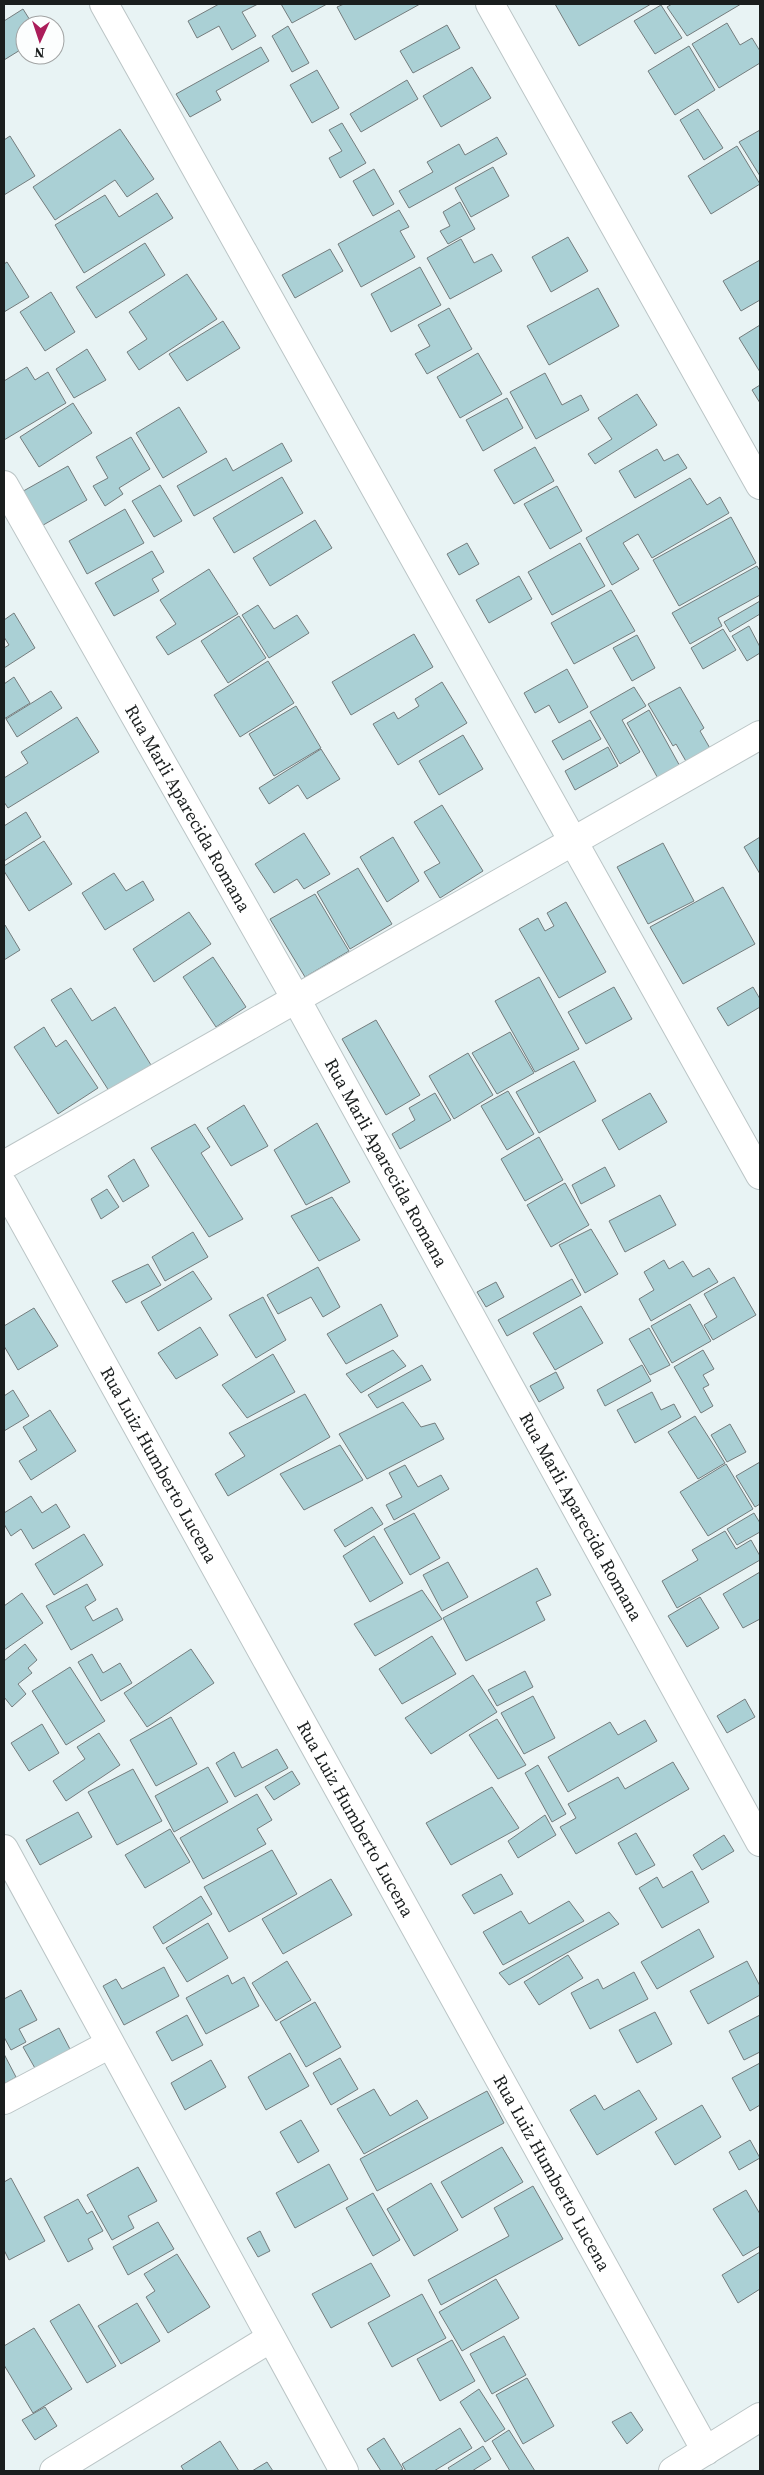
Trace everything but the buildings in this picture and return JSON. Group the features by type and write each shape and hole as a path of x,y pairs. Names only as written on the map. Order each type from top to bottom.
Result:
{"street":[{"path":"104,4 760,1175"},
{"path":"490,4 760,485"},
{"name":"Rua Marli Aparecida Romana","path":"4,485 296,999 760,1842"},
{"path":"4,1165 760,735"},
{"name":"Rua Luiz Humberto Lucena","path":"4,1186 706,2451"},
{"path":"4,1849 344,2471"},
{"path":"4,2100 110,2044"},
{"path":"54,2471 271,2338"},
{"path":"673,2471 760,2417"}]}
